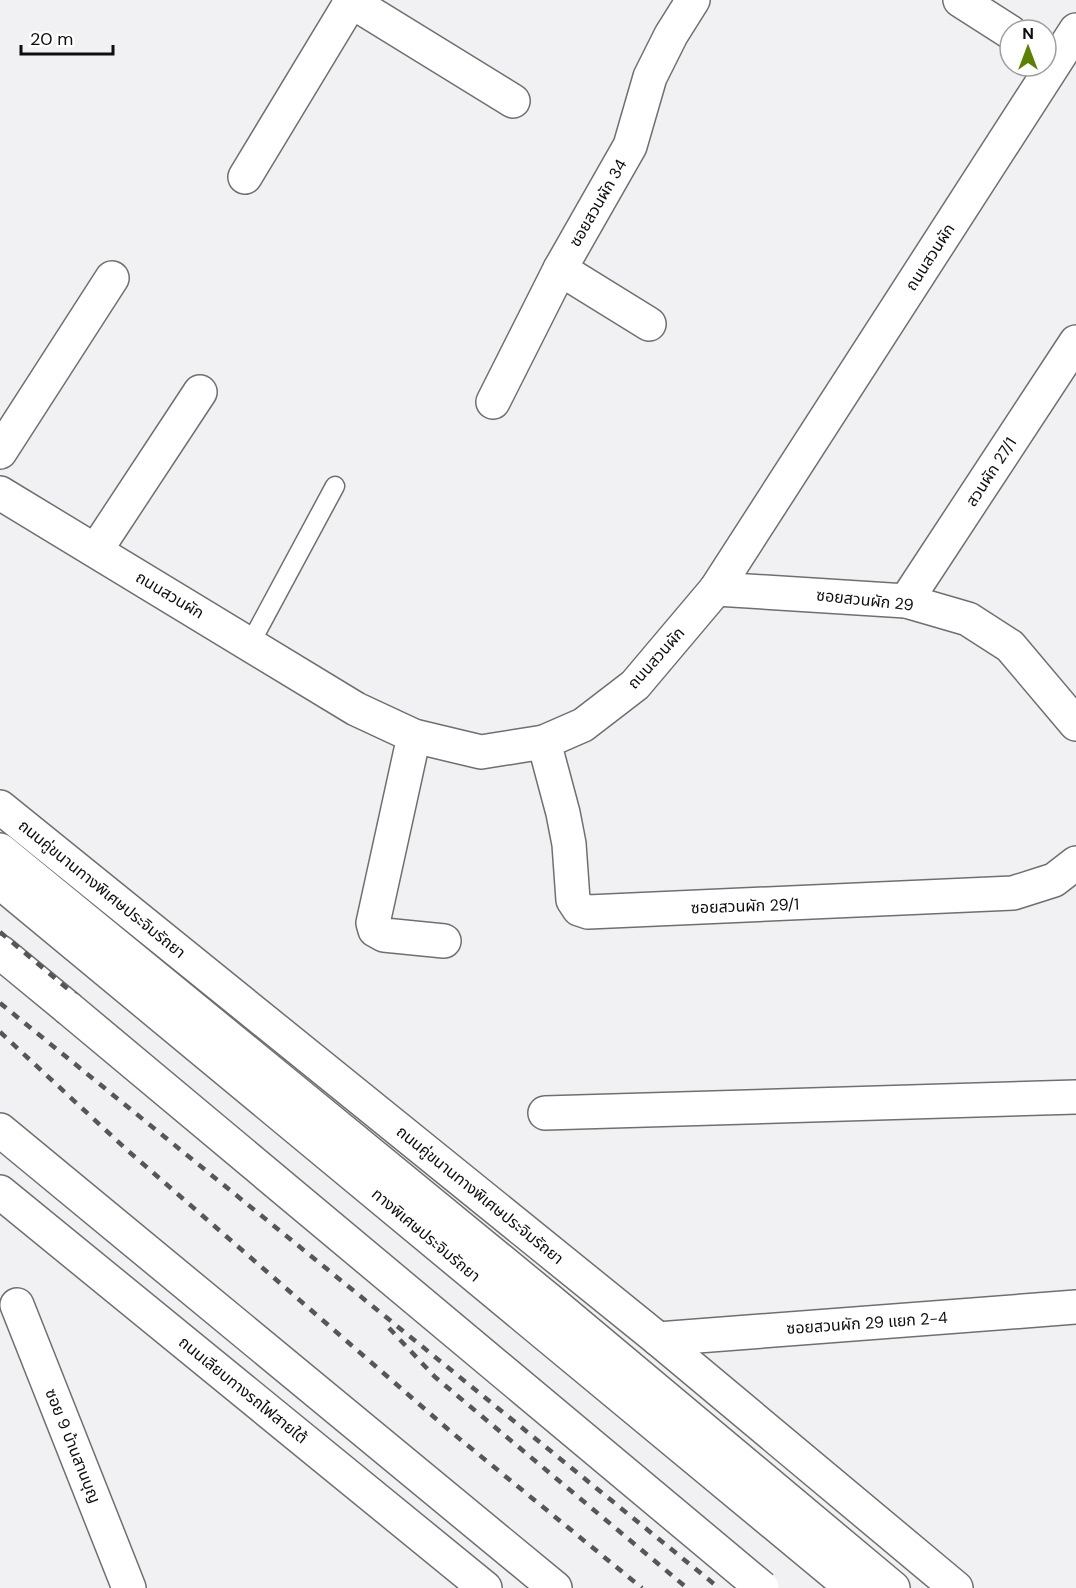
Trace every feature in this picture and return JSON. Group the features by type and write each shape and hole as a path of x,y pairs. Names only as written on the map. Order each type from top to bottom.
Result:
{"main road":[{"path":"245,177 350,0 513,101"},
{"name":"ซอยสวนผัก 34","path":"493,402 560,269 630,146 650,77 671,35 693,0"},
{"path":"960,0 998,24"},
{"name":"ถนนสวนผัก","path":"1058,50 1076,30"},
{"name":"ถนนสวนผัก","path":"0,493 356,709 414,736 481,752 544,742 584,725 635,685 716,589 1038,78"},
{"path":"560,269 649,324"},
{"path":"0,452 112,278"},
{"name":"สวนผัก 27/1","path":"906,601 1076,342"},
{"path":"96,550 200,392"},
{"name":"ซอยสวนผัก 29","path":"716,589 906,601 968,619 1010,646 1076,724"},
{"path":"414,736 373,923 375,930 384,936 444,941"},
{"name":"ซอยสวนผัก 29/1","path":"544,742 569,844 573,900 579,909 588,912 1013,892 1054,880 1076,863"},
{"name":"ถนนคู่ขนานทางพิเศษประจิมรัถยา","path":"0,807 658,1339 956,1588"},
{"path":"0,850 549,1300 893,1588"},
{"name":"ทางพิเศษประจิมรัถยา","path":"0,882 852,1588"},
{"path":"0,952 762,1588"},
{"path":"545,1113 1076,1097"},
{"path":"0,1130 555,1588"},
{"name":"ถนนเลียบทางรถไฟสายใต้","path":"0,1192 485,1588"},
{"name":"ซอย 9 บ้านสานบุญ","path":"17,1305 129,1588"},
{"name":"ซอยสวนผัก 29 แยก 2-4","path":"658,1339 1076,1307"}],"lane":[{"path":"250,644 335,486"}],"railway":[{"path":"0,932 75,995 339,1251 752,1588"},
{"path":"0,1003 719,1588"},
{"path":"0,1032 127,1150 450,1431 642,1588"},
{"path":"389,1328 435,1377 687,1588"}]}
